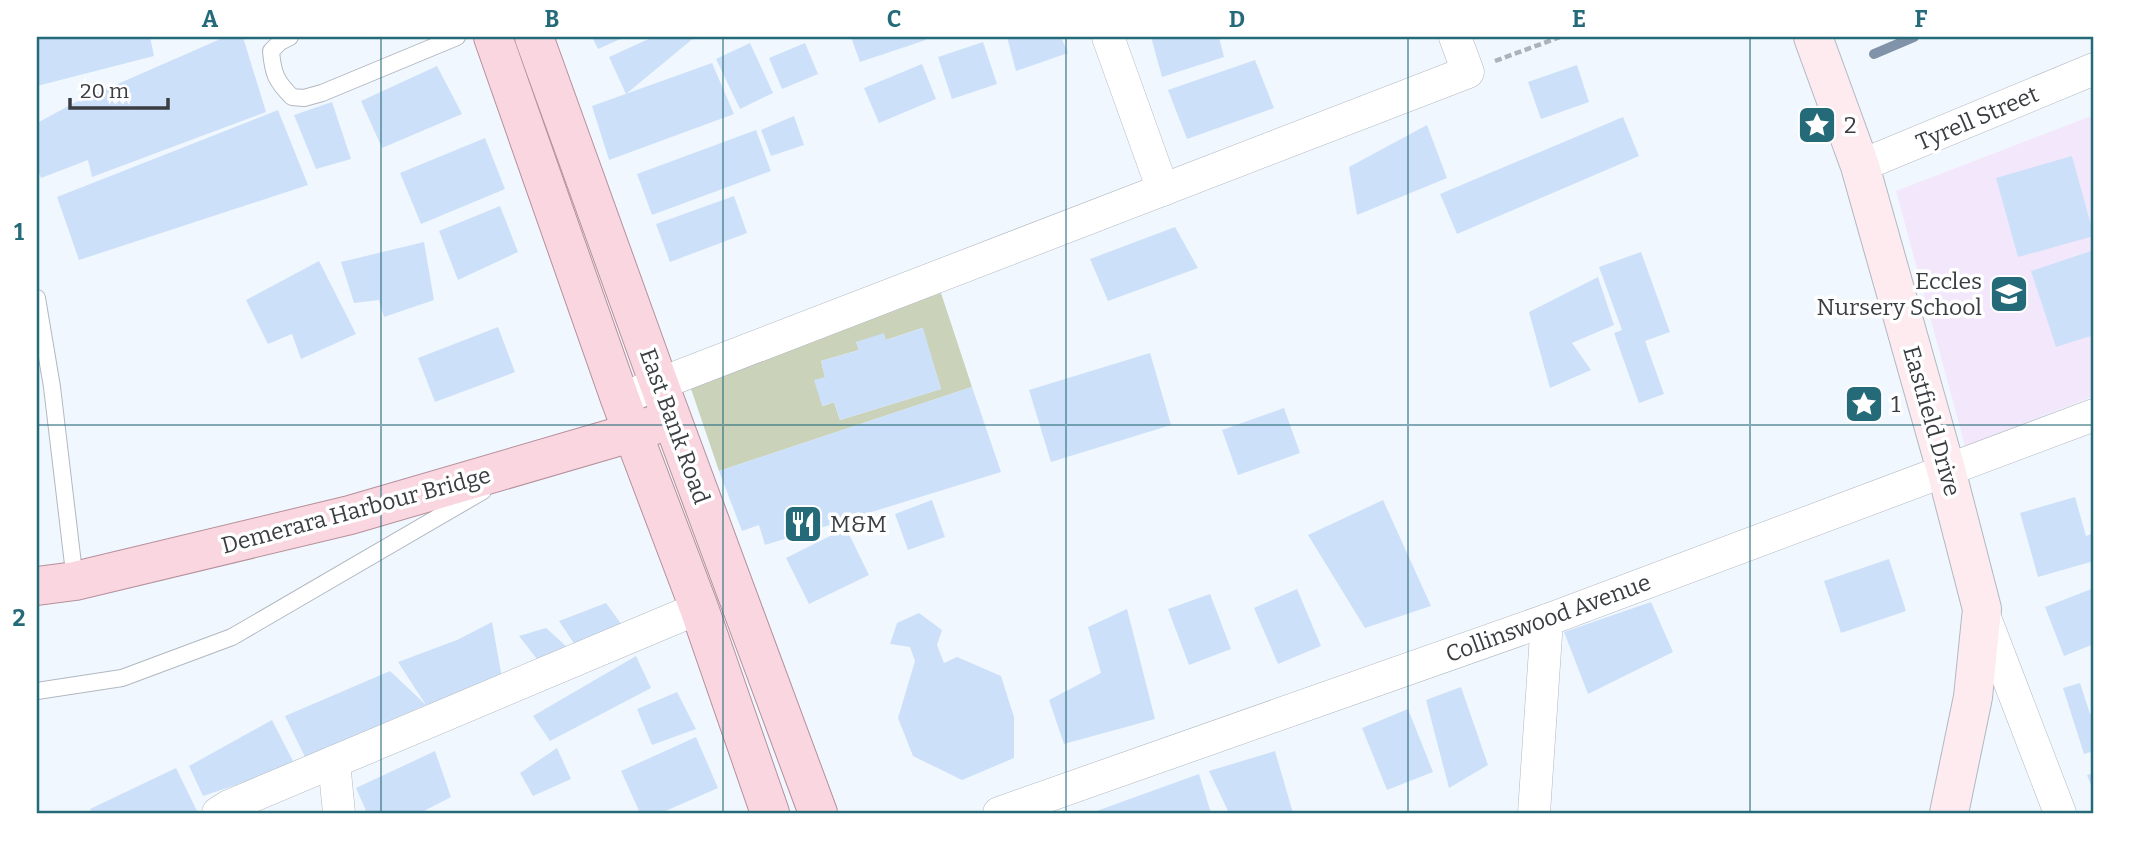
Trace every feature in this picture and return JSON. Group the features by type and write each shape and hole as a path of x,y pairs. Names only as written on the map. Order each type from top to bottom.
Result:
{"main road":[{"name":"East Bank Road","path":"494,37 770,813"},
{"name":"East Bank Road","path":"534,37 818,813"},
{"name":"Demerara Harbour Bridge","path":"37,586 75,581 351,515 531,463 627,416 666,401"}],"street":[{"path":"1108,37 1163,190"},
{"path":"666,401 1163,190 1468,72 1455,37"},
{"name":"Eastfield Drive","path":"1813,37 1860,166 1946,470 1982,609 1973,697 1949,813"},
{"name":"Tyrell Street","path":"1860,166 2094,69"},
{"name":"Collinswood Avenue","path":"999,813 1547,620 2094,415"},
{"path":"218,813 229,806 699,608"},
{"path":"1982,609 2060,813"},
{"path":"1534,813 1547,620"},
{"path":"334,762 339,813"}],"lane":[{"path":"290,37 271,51 272,70 278,84 292,97 304,98 457,37"},
{"path":"37,298 52,387 75,581"},
{"path":"37,691 122,678 232,637 531,463"}],"path":[{"path":"1468,72 1560,37"}],"shaded area":[{"name":"Eccles Nursery School","path":"2094,115 2094,396 1965,446 1896,191"}],"green space":[{"path":"941,293 972,387 719,471 689,383","holes":["922,328 941,389 840,420 834,402 823,406 825,377 821,361 859,350 856,342 886,340"]}],"building":[{"path":"38,37 150,37 154,56 37,86"},
{"path":"225,37 243,37 266,112 92,177 88,160 41,178 37,169 37,123 74,103"},
{"path":"592,37 625,37 598,49"},
{"path":"653,37 695,37 626,94 609,57"},
{"path":"851,37 925,37 926,40 860,62"},
{"path":"1007,37 1061,37 1068,53 1016,71"},
{"path":"1151,37 1219,37 1224,57 1162,77"},
{"path":"983,42 997,84 952,99 938,57"},
{"path":"750,43 773,93 740,109 716,59"},
{"path":"805,43 818,74 782,89 769,58"},
{"path":"1255,60 1274,108 1187,139 1168,90"},
{"path":"712,63 734,114 609,160 592,106"},
{"path":"922,64 936,99 879,123 864,88"},
{"path":"1577,65 1589,102 1541,119 1528,82"},
{"path":"437,66 462,114 382,148 361,101"},
{"path":"332,102 351,159 316,169 294,115"},
{"path":"278,110 308,185 79,260 57,197"},
{"path":"794,116 804,145 771,156 761,130"},
{"path":"1623,117 1639,156 1457,234 1440,194"},
{"path":"1427,125 1447,178 1357,215 1349,167"},
{"path":"756,130 771,171 652,215 637,174"},
{"path":"485,138 505,189 421,224 400,173"},
{"path":"2072,156 2094,236 2018,257 1996,178"},
{"path":"734,196 747,233 670,262 656,224"},
{"path":"500,206 518,252 458,280 439,231"},
{"path":"1175,227 1198,268 1108,301 1090,259"},
{"path":"424,242 434,300 384,317 379,300 354,303 341,262"},
{"path":"2094,250 2094,335 2056,347 2031,271"},
{"path":"1641,252 1670,332 1645,341 1664,394 1639,403 1614,333 1622,330 1599,267"},
{"path":"319,261 356,334 301,359 292,334 268,344 246,300"},
{"path":"1598,277 1614,325 1572,343 1591,370 1550,388 1529,312"},
{"path":"498,327 515,372 435,402 418,358"},
{"path":"923,328 941,389 840,420 834,402 822,406 814,380 825,377 821,361 859,350 856,342 884,333 886,340"},
{"path":"1150,353 1171,425 1051,462 1029,390"},
{"path":"972,387 1001,472 765,545 759,525 742,531 719,471"},
{"path":"1284,408 1300,453 1238,475 1222,430"},
{"path":"2075,497 2086,536 2094,533 2094,561 2038,577 2020,513"},
{"path":"932,500 945,537 908,550 895,514"},
{"path":"1383,500 1431,606 1365,628 1308,535"},
{"path":"846,528 869,575 809,604 786,558"},
{"path":"1889,559 1906,611 1841,633 1824,581"},
{"path":"2094,588 2094,644 2064,656 2045,607"},
{"path":"1297,589 1321,646 1278,664 1254,608"},
{"path":"1210,594 1231,649 1189,665 1168,609"},
{"path":"1651,602 1673,652 1588,694 1564,632"},
{"path":"606,603 622,625 577,648 559,621"},
{"path":"1127,609 1155,719 1064,744 1049,700 1101,673 1088,627"},
{"path":"919,613 942,630 937,645 944,663 957,657 1001,676 1014,717 1014,758 962,780 913,756 898,718 915,661 910,647 890,644 897,623"},
{"path":"492,622 502,678 426,705 398,662 457,640"},
{"path":"546,628 567,647 540,663 519,636"},
{"path":"636,656 651,688 550,741 533,716"},
{"path":"390,671 426,705 305,757 285,716"},
{"path":"2080,683 2090,714 2094,712 2094,751 2084,754 2063,688"},
{"path":"1461,687 1488,765 1449,788 1426,700"},
{"path":"677,692 696,729 652,745 637,709"},
{"path":"1408,709 1433,772 1387,790 1362,728"},
{"path":"272,720 295,765 203,796 189,766"},
{"path":"696,737 718,788 661,813 640,813 621,771"},
{"path":"557,748 571,779 533,796 520,773"},
{"path":"435,751 451,797 420,813 367,813 356,788"},
{"path":"1275,751 1293,813 1229,813 1209,771"},
{"path":"176,768 198,813 92,813 90,809"},
{"path":"2094,773 2094,793 2087,775"},
{"path":"1199,774 1211,813 1091,813"}],"waterway":[{"path":"1874,54 1914,37"}],"place":[{"name":"2","path":"1817,125"},
{"name":"Eccles Nursery School","path":"2009,294"},
{"name":"1","path":"1864,404"},
{"name":"M&M","path":"803,524"}]}
